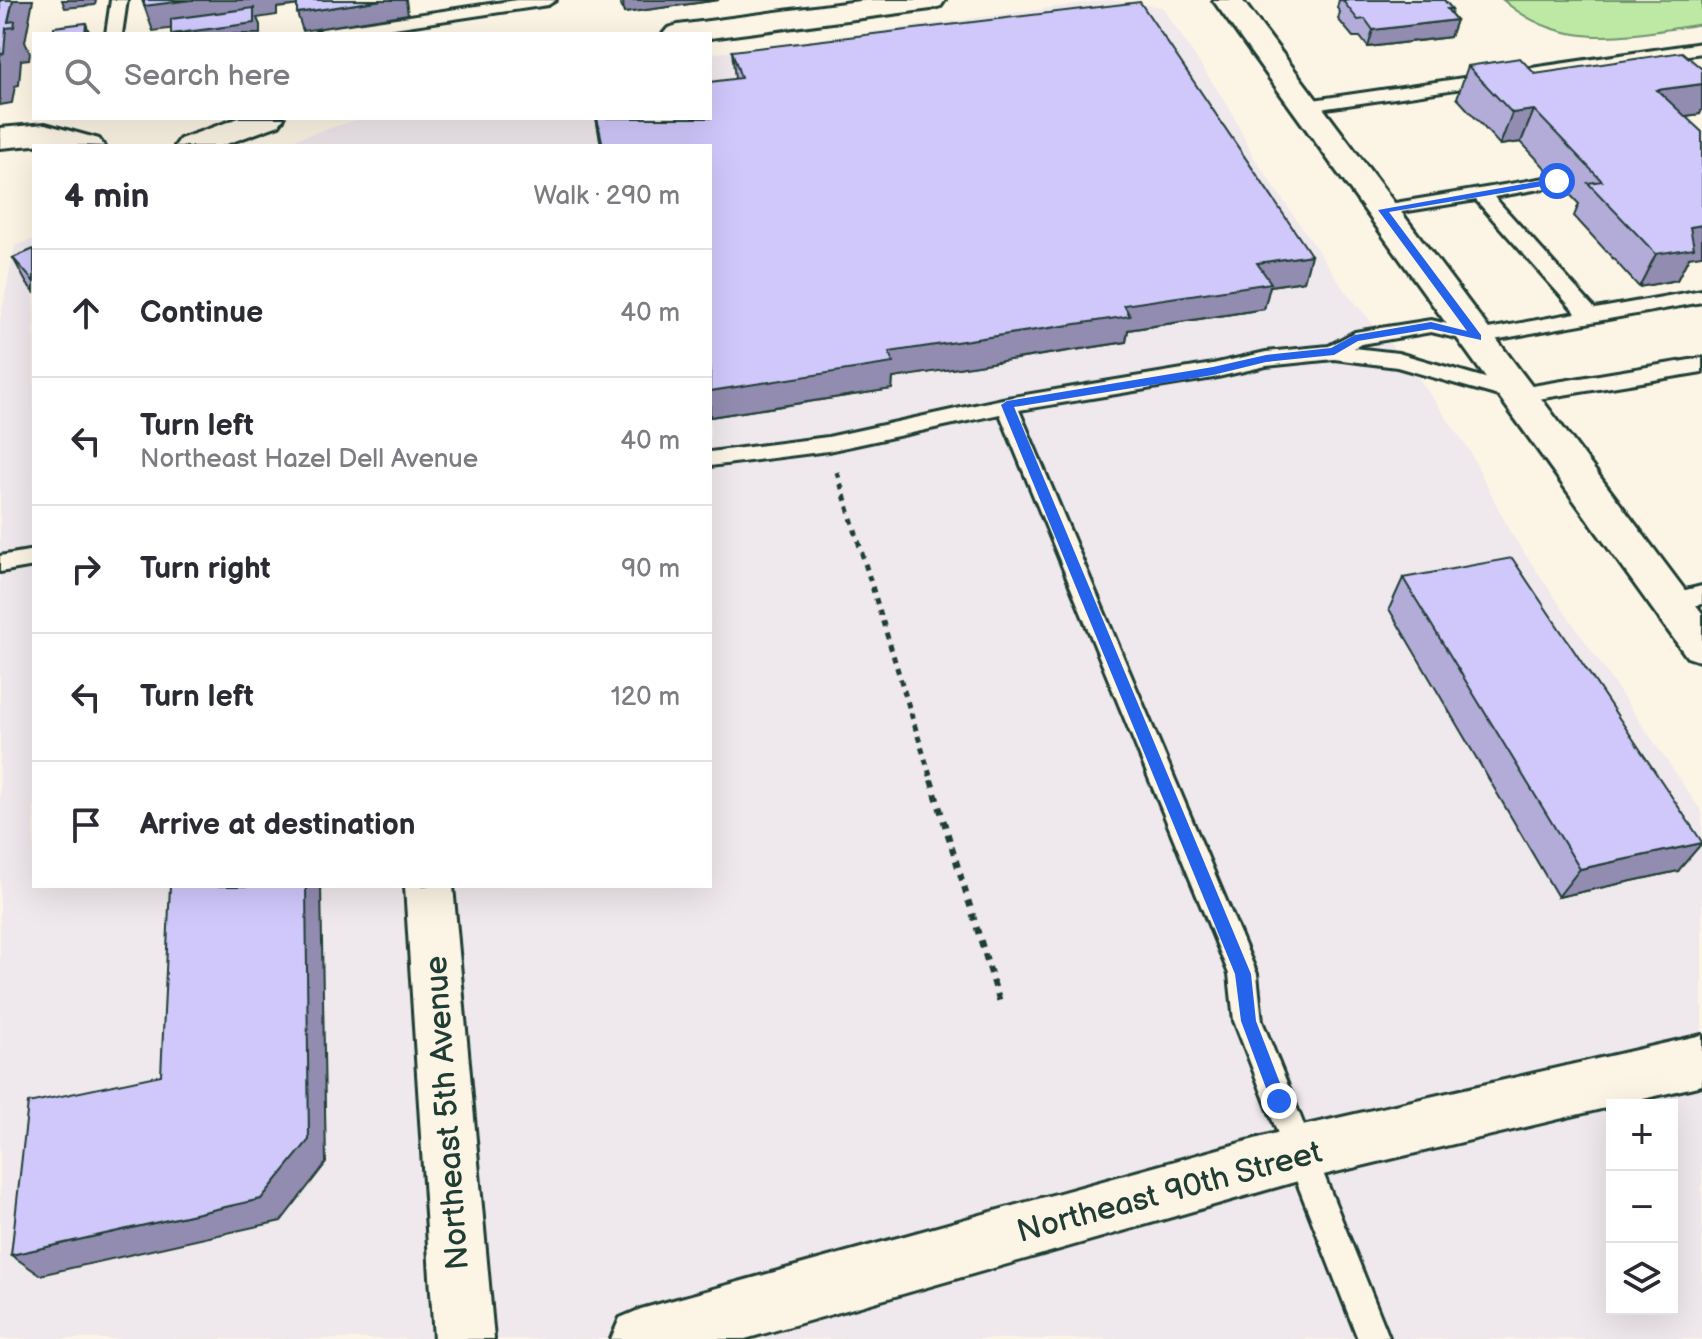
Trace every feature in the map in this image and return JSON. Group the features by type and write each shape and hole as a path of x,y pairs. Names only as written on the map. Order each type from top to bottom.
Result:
{"street":[{"path":"693,32 931,0"},
{"path":"1227,0 1520,395 1686,598 1702,645"},
{"path":"196,144 262,120"},
{"path":"0,138 45,134 81,144"},
{"name":"Northeast 5th Avenue","path":"429,888 464,1339"},
{"name":"Northeast 90th Street","path":"641,1339 1298,1154 1702,1060"}],"lane":[{"path":"114,32 119,0"},
{"path":"331,32 447,7 548,0"},
{"path":"1306,106 1702,48"},
{"path":"1383,210 1557,181"},
{"path":"1481,194 1590,316"},
{"path":"1334,352 1355,338 1431,326 1477,337 1702,296"},
{"path":"712,459 828,444 1007,405 1213,371 1266,359 1334,352 1398,360 1520,395 1702,365"},
{"path":"1007,405 1243,974 1248,1021 1298,1154 1373,1337"},
{"path":"0,564 32,558"}],"path":[{"path":"828,444 1001,1006"}],"shaded area":[{"path":"1108,0 1162,7 1230,109 1253,156 1346,292 1417,376 1469,450 1510,532 1702,812 1702,1339 0,1339 0,320 15,246 32,240 32,888 712,888 712,144 279,144 356,120 712,120 712,54"}],"green space":[{"path":"1503,0 1702,0 1702,24 1623,35 1574,34 1526,17"}],"building":[{"path":"0,0 13,0 8,22 15,21 14,27 6,28 4,53 0,55"},
{"path":"144,0 191,0 144,6"},
{"path":"297,0 382,0 297,13"},
{"path":"1444,0 1456,20 1373,30 1365,19 1358,20 1343,1"},
{"path":"1140,2 1311,255 1257,263 1271,283 1124,305 1130,316 889,352 893,363 712,391 712,144 603,144 597,120 712,120 712,82 741,78 732,51"},
{"path":"254,8 254,23 186,32 171,32 171,19"},
{"path":"86,23 85,32 54,32 54,27"},
{"path":"1682,52 1702,69 1702,84 1657,90 1702,132 1702,225 1690,227 1694,248 1656,254 1588,183 1602,181 1534,110 1512,113 1468,66 1520,58 1535,74"},
{"path":"32,250 32,280 13,258"},
{"path":"1512,558 1702,843 1580,869 1403,578"},
{"path":"170,888 306,888 309,1140 261,1199 11,1255 28,1103 161,1075"}],"route":[{"path":"1279,1101 1248,1021 1243,974 1007,405 1213,371 1266,359 1334,352 1355,338 1431,326 1477,337 1383,210 1557,181"}]}
